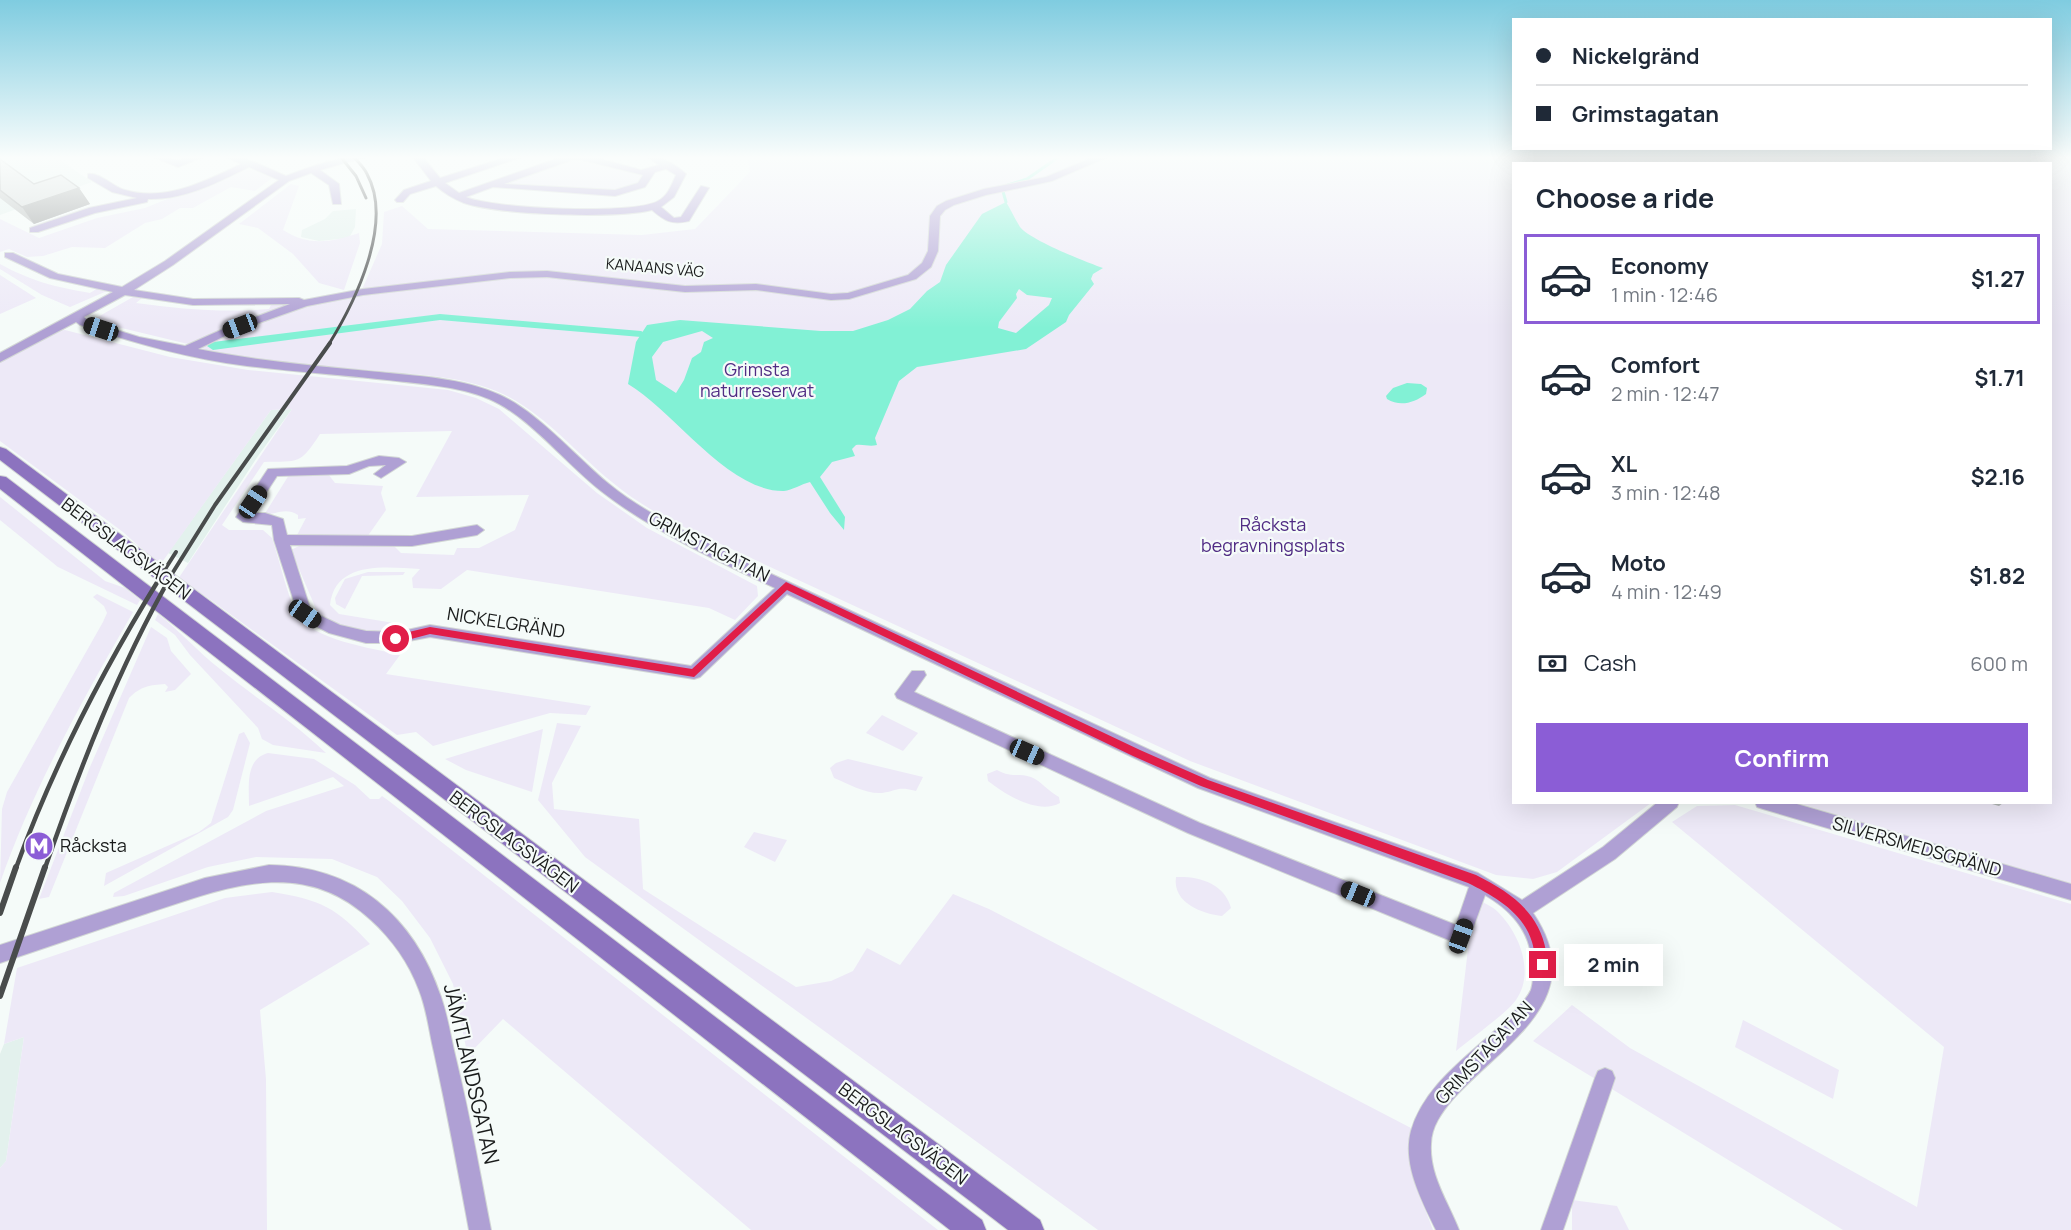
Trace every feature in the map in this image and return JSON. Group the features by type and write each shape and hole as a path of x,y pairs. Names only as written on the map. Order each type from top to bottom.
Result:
{"main road":[{"name":"BERGSLAGSVÄGEN","path":"0,452 81,516 1030,1230"},
{"name":"BERGSLAGSVÄGEN","path":"0,481 972,1230"}],"street":[{"path":"34,230 83,213"},
{"path":"0,356 124,291 170,263 238,213"},
{"path":"660,213 664,219 673,222 685,219 688,213"},
{"name":"KANAANS VÄG","path":"186,351 227,331 304,303 363,292 534,273 685,288 756,287 831,297 849,296 912,277 927,265 933,251 937,213"},
{"path":"9,255 54,276 124,291 193,302 247,303 296,300 304,303"},
{"name":"GRIMSTAGATAN","path":"77,317 84,323 136,340 186,351 245,362 410,379 469,388 495,398 514,408 606,489 663,525 734,563 1204,783 1293,813 1501,893 1530,921 1543,965 1540,989 1532,1005 1514,1027 1467,1070 1431,1111 1421,1132 1421,1161 1430,1190 1448,1230"},
{"name":"NICKELGRÄND","path":"381,474 399,462 369,461 358,463 349,470 273,472 243,517 266,518 278,522 281,540 305,614 339,633 377,639 396,639 430,631 694,673 786,586"},
{"path":"281,540 412,541 477,530"},
{"path":"918,675 903,694 1194,828 1461,936 1480,883"},
{"path":"1521,911 1609,853 1669,804"},
{"name":"SILVERSMEDSGRÄND","path":"1770,804 2071,892"},
{"name":"JÄMTLANDSGATAN","path":"0,954 225,880 272,873 310,876 346,890 377,910 402,937 419,965 430,992 449,1073 480,1230"},
{"path":"1552,1230 1605,1078"}],"shaded area":[{"path":"331,213 356,213 355,227 349,238 319,241 301,237 302,230 325,219"},
{"path":"1012,213 1020,227 1035,238 1103,268 1093,274 1091,279 1094,284 1066,322 1026,349 917,367 899,381 875,438 877,445 856,445 852,449 855,456 832,462 820,477 845,517 844,530 810,482 784,491 763,488 742,478 722,465 646,396 628,384 636,342 647,325 680,320 821,331 853,331 888,320 910,309 927,291 940,282 946,265 982,214","holes":["1019,289 1027,295 1052,298 1049,305 1016,333 998,328 999,322 1017,298 1016,294","702,331 713,338 704,342 701,352 692,358 684,380 676,393 656,380 652,357 663,342"]},
{"path":"1407,383 1421,384 1427,388 1426,394 1407,403 1397,403 1387,399 1386,396 1393,388"},
{"path":"292,409 258,456 188,563 168,553 271,410"},
{"path":"24,1037 6,1161 0,1168 0,1054 4,1044"}],"green space":[{"path":"119,213 171,213 162,219 145,223 105,248 72,247 43,256 27,257 9,249 0,252 0,219 39,238 97,218"},
{"path":"253,213 289,213 283,230 302,239 321,241 359,233 360,243 344,290 319,283 293,254 258,228 239,224"},
{"path":"384,213 410,213 428,229 642,235 695,229 710,213 1512,213 1512,804 1650,804 1557,872 1533,879 1496,875 1190,761 673,522 641,504 619,488 533,412 503,394 473,383 442,377 246,358 202,351 201,348 213,340 253,323 360,294 382,244"},
{"path":"2052,213 2071,213 2071,885 1801,804 2052,804"},
{"path":"0,264 22,275 54,286 90,293 98,288 107,291 70,307 42,295 0,269"},
{"path":"0,275 36,298 0,314"},
{"path":"133,297 142,298 136,303 202,310 269,309 272,303 292,302 294,305 236,324 188,344 105,324 96,318"},
{"path":"65,330 170,357 248,370 448,390 476,398 499,409 597,493 647,528 757,586 758,596 735,620 709,608 467,570 441,589 413,588 412,578 420,569 392,567 364,569 341,580 334,590 330,605 339,614 400,624 390,626 382,634 347,629 319,616 291,550 303,544 393,545 401,553 454,555 457,548 479,548 515,530 529,495 416,497 452,431 320,434 308,451 298,459 285,462 264,462 222,525 229,530 263,530 272,538 290,596 297,614 304,623 329,637 344,642 400,655 386,674 591,706 586,715 550,713 433,746 416,732 397,735 208,598 178,579 292,409 271,410 160,565 123,532 0,441 0,362 55,331"},
{"path":"328,474 335,483 383,486 381,493 386,510 367,537 296,537 306,518 298,519 298,515 289,511 264,515 289,475"},
{"path":"0,497 105,581 125,588 140,600 137,605 58,567 0,520"},
{"path":"368,572 405,572 403,575 362,576 345,609 336,604 335,598 345,579"},
{"path":"97,594 133,612 43,778 0,883 2,809 7,792 103,622 107,613 104,606 93,597"},
{"path":"158,614 212,662 326,753 273,745 262,739 258,728 190,655 175,635 155,620"},
{"path":"151,627 167,638 171,651 191,674 175,690 165,692 168,687 165,684 150,686 129,698 49,897 39,899 90,767"},
{"path":"882,715 918,733 903,751 866,733"},
{"path":"557,723 581,726 552,783 554,809 639,819 643,889 796,987 831,981 853,971 867,948 900,965 953,894 989,909 1411,1128 1413,1167 1419,1192 1433,1230 1098,1230 585,857 538,800"},
{"path":"543,729 532,792 466,770 445,759"},
{"path":"244,732 250,743 233,810 228,817 104,886 106,873 199,832 211,823 239,734"},
{"path":"268,753 314,759 355,785 370,799 379,799 382,796 938,1230 751,1230 503,1019 471,1052 480,1063 470,1067 453,984 430,938 402,901 377,877 332,859 256,857 208,867 124,896 113,897 114,893 266,811 344,786 333,777 249,806 249,782 252,767 255,761"},
{"path":"848,759 923,777 916,791 901,789 882,793 869,792 834,778 830,768"},
{"path":"997,770 1035,779 1059,797 1060,803 1042,807 1022,802 988,781 987,774"},
{"path":"1735,805 2071,904 2071,1230 1843,1230 1533,1041 1572,1005 1630,1048 1917,1207 1944,1047 1672,822 1697,806"},
{"path":"754,832 787,840 775,862 744,847"},
{"path":"1176,877 1193,878 1210,883 1223,892 1231,908 1222,916 1206,913 1190,906 1179,894"},
{"path":"272,892 303,898 327,907 347,921 370,944 260,1010 266,1079 267,1230 0,1230 0,1168 6,1161 24,1037 4,1044 17,968 225,898"},
{"path":"1474,898 1496,910 1513,931 1522,954 1524,978 1522,989 1516,1000 1497,1019 1456,1051"},
{"path":"1743,1020 1839,1070 1833,1099 1735,1047"},
{"path":"1572,1200 1617,1206 1629,1230 1572,1230"}],"waterway":[{"path":"213,346 440,317 641,334"}],"railway":[{"path":"329,344 360,285 374,238 376,213"},
{"path":"170,577 215,505 330,343"},
{"path":"160,577 176,552"},
{"path":"16,868 46,792 81,718 119,646 161,576"},
{"path":"45,868 101,719 134,647 171,576"},
{"path":"0,913 16,867"},
{"path":"0,996 45,867"}],"place":[{"name":"Råcksta","path":"39,846"}],"route":[{"path":"396,639 430,631 694,673 786,586 1136,753 1204,783 1472,879 1501,893 1530,921 1543,965"}],"park label":[{"name":"Grimsta naturreservat","path":"757,380"},
{"name":"Råcksta begravningsplats","path":"1273,535"}]}
